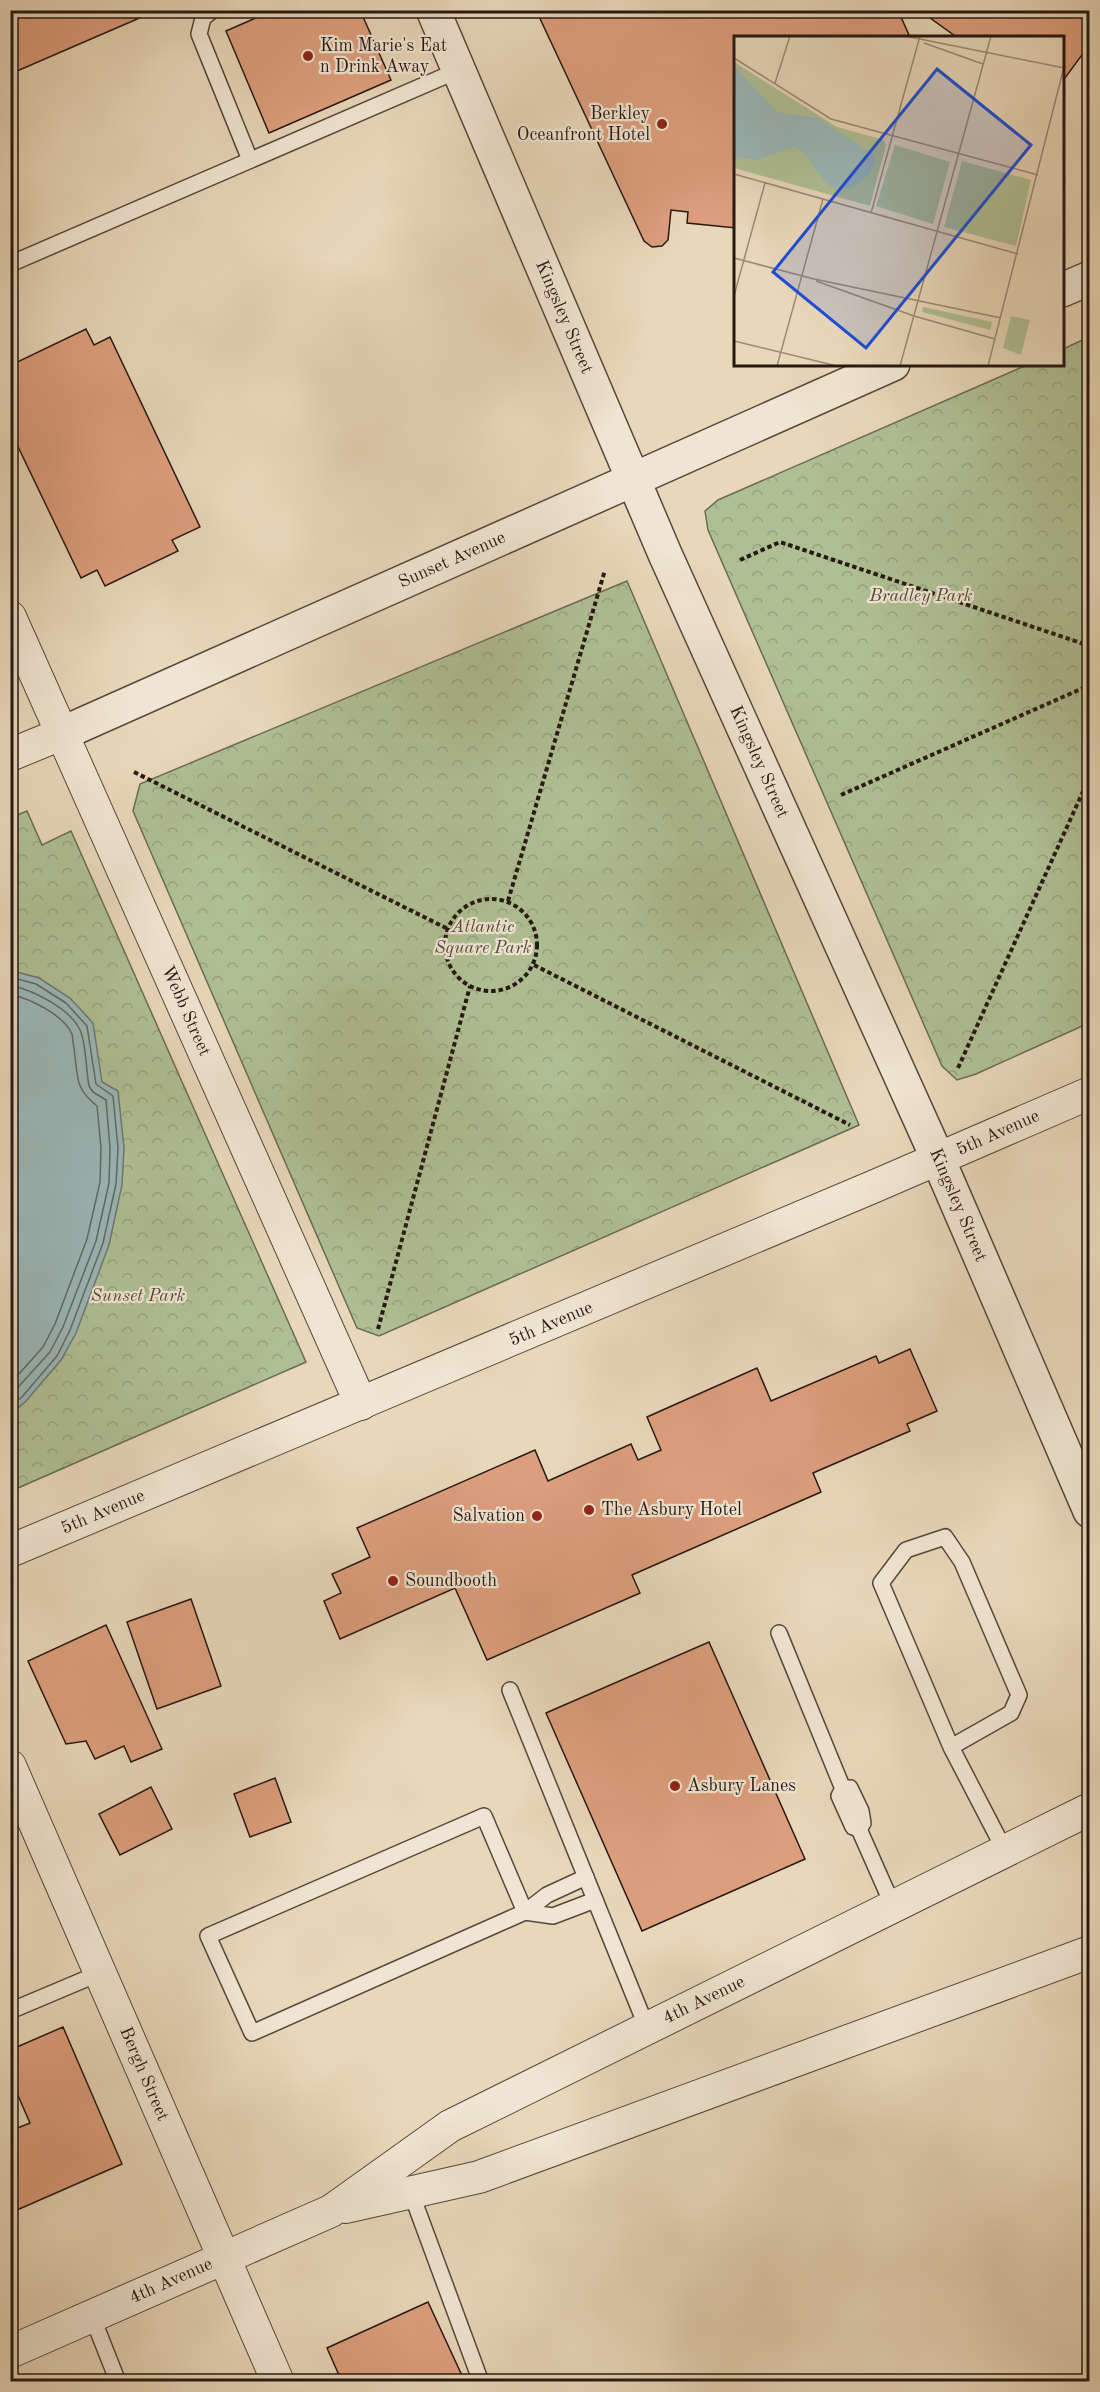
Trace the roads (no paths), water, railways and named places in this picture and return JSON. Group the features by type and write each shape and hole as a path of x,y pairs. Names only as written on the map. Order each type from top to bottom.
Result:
{"street":[{"name":"Kingsley Street","path":"433,10 665,554 938,1159 1089,1511"},
{"path":"1064,289 1089,278"},
{"name":"Sunset Avenue","path":"10,755 888,366"},
{"name":"Webb Street","path":"10,617 361,1404"},
{"name":"5th Avenue","path":"10,1551 361,1404 1089,1093"},
{"name":"Bergh Street","path":"10,1766 278,2382"},
{"name":"4th Avenue","path":"331,2211 450,2126 1089,1809"},
{"name":"4th Avenue","path":"10,2352 331,2211 479,2177 1089,1952"}],"lane":[{"path":"213,10 203,18 199,34 250,160"},
{"path":"10,264 459,70"},
{"path":"951,1747 1011,1713 1019,1695 962,1562 945,1537 906,1550 881,1583 951,1747 1005,1851"},
{"path":"779,1633 843,1789 839,1796 845,1814 853,1827 859,1829 893,1906"},
{"path":"510,1690 647,2028"},
{"path":"525,1912 484,1816 208,1936 252,2033 525,1912 547,1895 586,1877"},
{"path":"525,1912 553,1916 596,1900"},
{"path":"10,2011 100,1973"},
{"path":"398,2163 481,2382"},
{"path":"92,2316 118,2382"}],"water":[{"path":"10,972 39,978 70,998 93,1023 102,1082 118,1091 124,1148 122,1185 109,1245 76,1333 61,1360 26,1401 11,1414"}],"place":[{"name":"Kim Marie's Eat n Drink Away","path":"308,56"},
{"name":"Berkley Oceanfront Hotel","path":"662,124"},
{"name":"The Asbury Hotel","path":"589,1510"},
{"name":"Salvation","path":"537,1516"},
{"name":"Soundbooth","path":"393,1581"},
{"name":"Asbury Lanes","path":"675,1786"}],"park label":[{"name":"Bradley Park","path":"921,596"},
{"name":"Atlantic Square Park","path":"483,937"},
{"name":"Sunset Park","path":"138,1296"}]}
